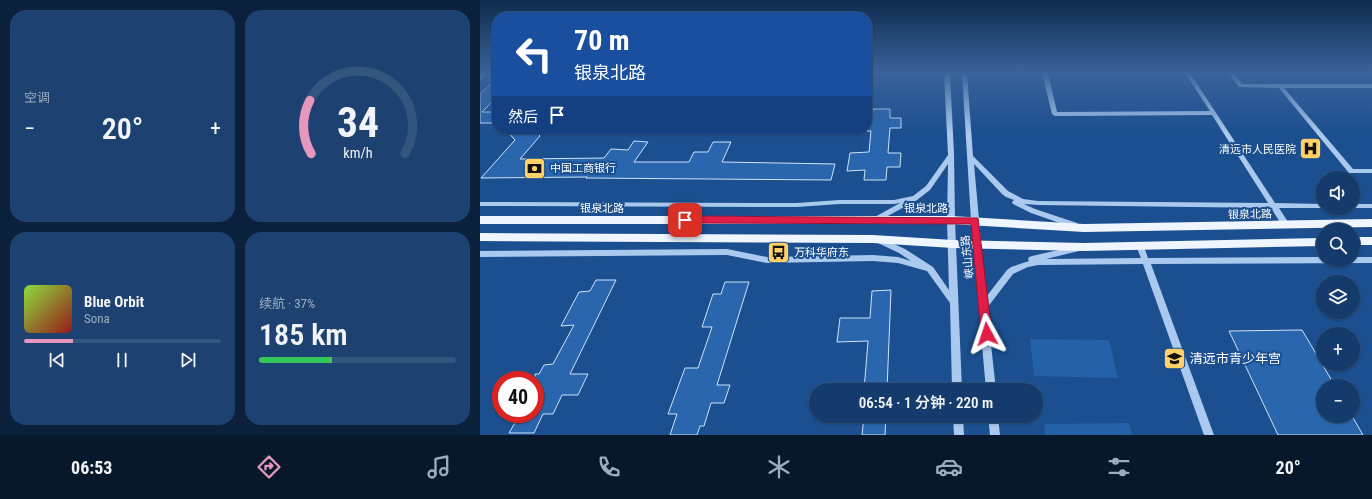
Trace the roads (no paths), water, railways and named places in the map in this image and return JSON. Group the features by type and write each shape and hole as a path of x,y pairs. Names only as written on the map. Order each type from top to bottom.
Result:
{"main road":[{"name":"银泉北路","path":"480,220 951,220 1084,228 1372,223"},
{"path":"480,238 873,239 953,244 1084,247 1316,242"},
{"path":"1360,241 1372,241"}],"street":[{"name":"峡山东路","path":"948,93 951,154 951,220 958,383"},
{"name":"峡山东路","path":"965,93 975,221 990,383"},
{"path":"1050,93 1055,114 1213,113"},
{"path":"1201,93 1272,206 1286,225"},
{"path":"1286,93 1351,171 1372,171"},
{"path":"875,220 915,198 928,188 951,154"},
{"path":"970,156 1014,201 1033,211 1084,228"},
{"name":"银泉北路","path":"1004,192 1022,201 1038,203 1316,206"},
{"name":"银泉北路","path":"480,204 797,205 839,202 894,202 915,198"},
{"path":"1360,206 1372,206"},
{"path":"873,239 889,244 930,269 954,302"},
{"path":"1140,246 1209,435"},
{"path":"984,306 1010,272 1029,260 1084,247"},
{"path":"480,254 728,252 767,260 879,258 898,260 930,269"},
{"path":"1010,272 1027,264 1038,262 1144,260 1372,260"},
{"path":"958,423 959,435"},
{"path":"994,423 995,435"}],"place":[{"name":"清远市人民医院","path":"1311,149"},
{"name":"中国工商银行","path":"535,168"},
{"name":"万科华府东","path":"778,252"},
{"name":"清远市青少年宫","path":"1175,358"}]}
